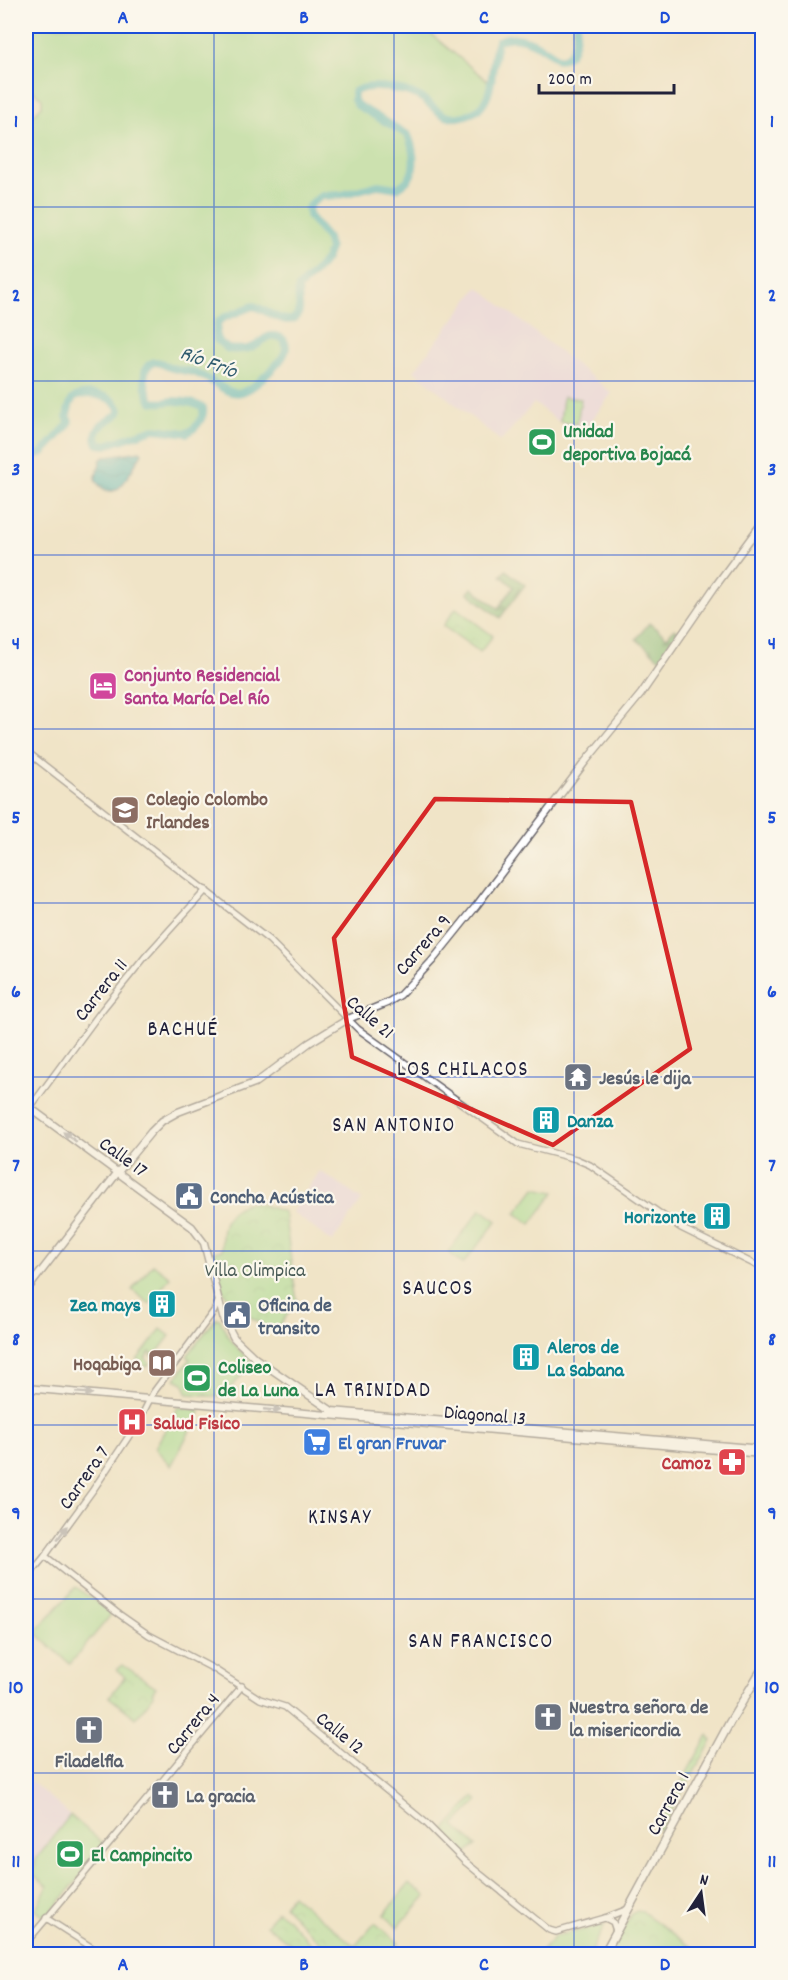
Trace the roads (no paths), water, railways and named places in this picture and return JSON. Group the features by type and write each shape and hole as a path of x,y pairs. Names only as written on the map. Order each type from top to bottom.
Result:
{"main road":[{"name":"Carrera 9","path":"26,1291 118,1172 151,1132 167,1118 257,1082 309,1043 348,1019 400,995 432,961 515,857 585,762 647,685 762,523"},
{"name":"Calle 17","path":"27,1109 186,1221 201,1237"},
{"name":"Diagonal 13","path":"201,1237 210,1261 223,1317 231,1333 245,1349 329,1410 762,1449"},
{"name":"Diagonal 13","path":"26,1388 762,1454"},
{"path":"292,1413 297,1410 319,1412 321,1408 316,1401"},
{"name":"Carrera 1","path":"604,1954 730,1722 762,1669"}],"street":[{"name":"Calle 21","path":"26,751 282,951 358,1029 518,1144 583,1162 681,1228 762,1268"},
{"name":"Carrera 11","path":"27,1109 145,957 206,890"},
{"name":"Carrera 7","path":"26,1579 45,1556 124,1444 151,1399 214,1311 219,1300"},
{"path":"160,1400 156,1398 157,1392 213,1316 218,1314 223,1317"},
{"name":"Calle 12","path":"45,1556 142,1631 208,1665 260,1699 284,1705 425,1822 464,1861 549,1930 556,1932 628,1909"},
{"name":"Carrera 4","path":"26,1943 242,1686"},
{"path":"46,1918 102,1954"},
{"path":"604,1918 614,1922 616,1932"}],"water":[{"path":"140,451 142,453 128,476 116,490 106,490 95,480 101,459"}],"waterway":[{"name":"Río Frío","path":"26,447 29,455 33,457 43,452 68,425 67,417 72,400 85,394 108,398 118,407 119,413 98,429 96,434 98,444 106,445 154,429 187,433 197,426 203,408 185,402 157,403 151,401 145,375 148,366 154,362 203,376 227,391 243,392 252,387 281,360 286,344 283,339 270,336 252,347 228,349 217,340 218,322 253,306 285,320 296,317 299,311 299,287 320,267 330,249 327,238 309,216 308,208 322,196 341,195 378,185 397,188 411,175 413,155 408,135 357,105 354,92 369,87 396,89 420,97 446,116 465,116 478,110 489,93 498,41 506,38 530,41 558,59 568,56 571,52 577,26"}],"place":[{"name":"Unidad deportiva Bojacá","path":"542,442"},
{"name":"Conjunto Residencial Santa María Del Río","path":"103,686"},
{"name":"Colegio Colombo Irlandes","path":"125,810"},
{"name":"Jesús le dija","path":"578,1077"},
{"name":"Danza","path":"546,1120"},
{"name":"Concha Acústica","path":"189,1196"},
{"name":"Horizonte","path":"717,1216"},
{"name":"Zea mays","path":"162,1304"},
{"name":"Oficina de transito","path":"237,1315"},
{"name":"Aleros de La Sabana","path":"526,1357"},
{"name":"Hoqabiga","path":"162,1363"},
{"name":"Coliseo de La Luna","path":"197,1378"},
{"name":"Salud Fisico","path":"132,1422"},
{"name":"El gran Fruvar","path":"317,1442"},
{"name":"Camoz","path":"732,1462"},
{"name":"Nuestra señora de la misericordia","path":"548,1717"},
{"name":"Filadelfia","path":"89,1730"},
{"name":"La gracia","path":"165,1795"},
{"name":"El Campincito","path":"70,1854"}],"district":[{"name":"BACHUÉ","path":"183,1028"},
{"name":"LOS CHILACOS","path":"463,1068"},
{"name":"SAN ANTONIO","path":"394,1124"},
{"name":"SAUCOS","path":"438,1287"},
{"name":"LA TRINIDAD","path":"373,1389"},
{"name":"KINSAY","path":"340,1516"},
{"name":"SAN FRANCISCO","path":"481,1640"}],"park label":[{"name":"Villa Olimpica","path":"255,1269"}]}
